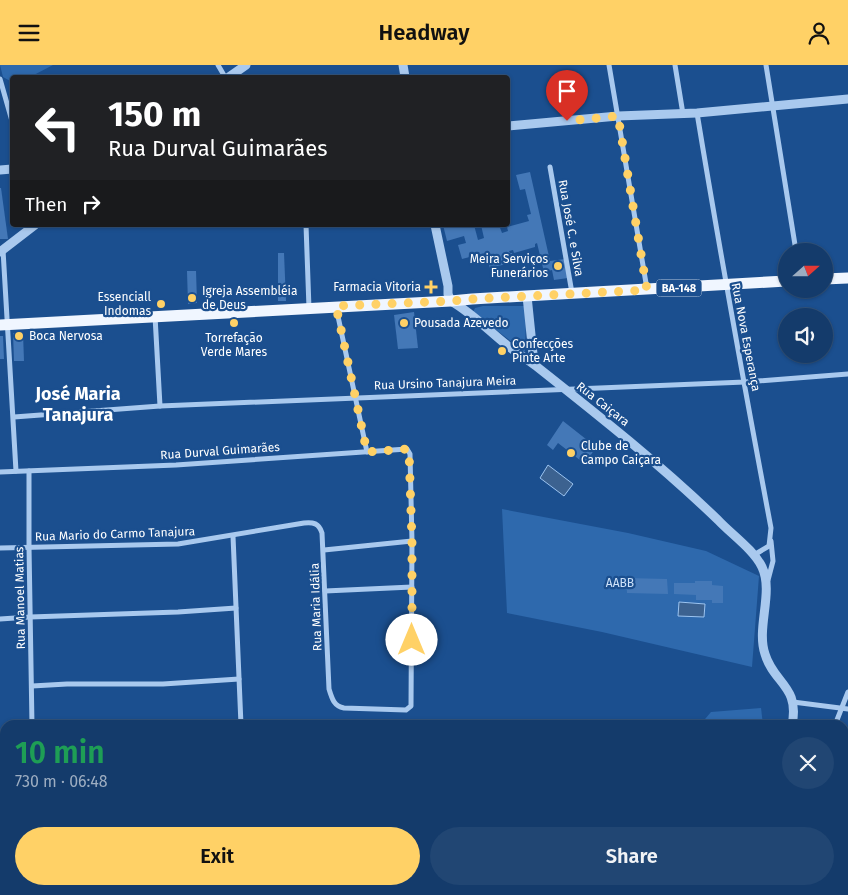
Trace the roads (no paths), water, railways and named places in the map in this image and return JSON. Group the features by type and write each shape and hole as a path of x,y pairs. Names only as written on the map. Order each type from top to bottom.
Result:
{"main road":[{"path":"833,279 848,278"},
{"name":"BA-148","path":"3,325 778,282"}],"street":[{"path":"230,75 246,65"},
{"path":"609,65 647,290"},
{"path":"675,65 683,114"},
{"path":"766,65 795,243"},
{"path":"0,79 10,114"},
{"path":"510,126 618,116 697,113 848,99"},
{"path":"0,104 7,103"},
{"name":"Rua Nova Esperança","path":"697,113 770,528 772,561 765,587"},
{"name":"Rua José C. e Silva","path":"550,167 572,293"},
{"path":"16,471 14,417 3,325 1,250 32,227"},
{"path":"306,227 309,308"},
{"path":"435,227 451,301"},
{"path":"527,296 534,364"},
{"name":"Rua Caiçara","path":"451,301 534,364 632,443 754,555"},
{"path":"336,306 367,452"},
{"path":"155,315 160,406"},
{"name":"Rua Ursino Tanajura Meira","path":"14,417 160,406 745,382 848,374"},
{"name":"Rua Durval Guimarães","path":"0,472 176,465 407,449 410,454 412,541"},
{"name":"Rua Manoel Matias","path":"29,471 32,720"},
{"name":"Rua Mario do Carmo Tanajura","path":"0,549 178,544 304,523 318,525"},
{"name":"Rua Maria Idália","path":"318,525 322,533 324,550 330,689 334,703 338,707 406,710 411,706 412,587"},
{"path":"233,536 242,720"},
{"path":"770,538 769,546 754,555 763,569 765,587 763,645 769,663 786,687 793,701 793,720"},
{"path":"324,550 412,541 412,587 325,591"},
{"path":"0,619 138,614 236,607"},
{"path":"32,687 163,684 239,679"},
{"path":"836,720 848,692"},
{"path":"793,701 848,709"}],"place":[{"name":"Meira Serviços Funerários","path":"558,266"},
{"name":"Farmacia Vitoria","path":"431,287"},
{"name":"Igreja Assembléia de Deus","path":"192,298"},
{"name":"Essenciall Indomas","path":"161,304"},
{"name":"Torrefação Verde Mares","path":"234,323"},
{"name":"Pousada Azevedo","path":"404,323"},
{"name":"Boca Nervosa","path":"19,336"},
{"name":"Confecções Pinte Arte","path":"502,351"},
{"name":"Clube de Campo Caiçara","path":"571,453"}],"district":[{"name":"José Maria Tanajura","path":"78,404"}],"park label":[{"name":"AABB","path":"620,583"}]}
